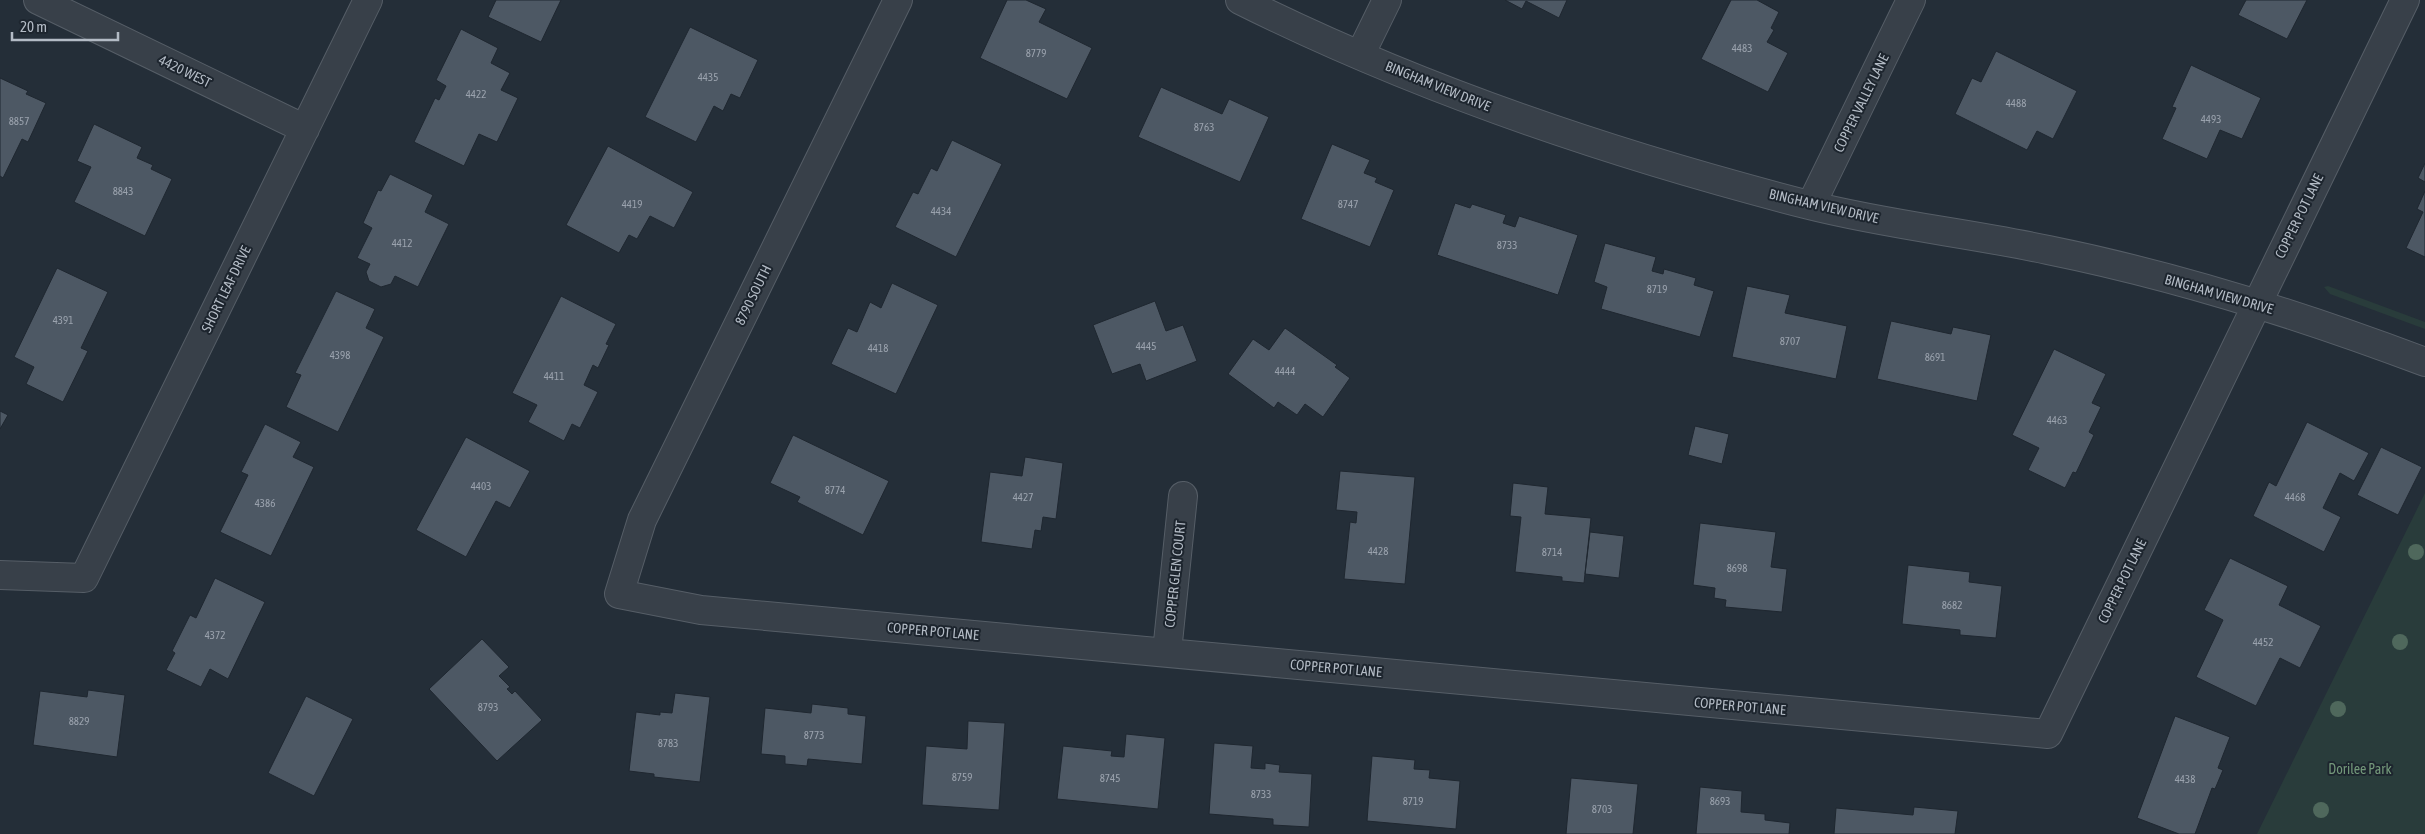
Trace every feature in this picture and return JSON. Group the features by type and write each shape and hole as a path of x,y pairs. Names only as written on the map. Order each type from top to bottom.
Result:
{"street":[{"name":"4420 WEST","path":"38,0 304,129"},
{"name":"SHORT LEAF DRIVE","path":"0,575 84,578 368,0"},
{"name":"8790 SOUTH","path":"619,594 642,520 898,0"},
{"name":"BINGHAM VIEW DRIVE","path":"1240,0 1360,55 1484,104 1618,152 1811,205 1934,231 2048,250 2185,284 2256,304 2366,340 2425,362"},
{"path":"1360,55 1387,0"},
{"name":"COPPER VALLEY LANE","path":"1811,205 1911,0"},
{"name":"COPPER POT LANE","path":"619,594 701,610 2048,734 2405,0"},
{"name":"COPPER GLEN COURT","path":"1167,652 1183,496"}],"green space":[{"path":"2328,286 2425,322 2425,329 2330,294 2324,287"},
{"name":"Dorilee Park","path":"2425,493 2425,834 2257,834"}],"building":[{"path":"496,0 561,0 541,42 488,17"},
{"path":"1007,0 1026,0 1046,9 1039,22 1092,48 1067,99 980,58"},
{"path":"1505,0 1567,0 1559,18 1526,1 1522,9"},
{"path":"1731,0 1757,0 1779,12 1771,28 1774,30 1767,42 1788,53 1768,92 1701,59"},
{"path":"2246,0 2307,0 2287,39 2238,15"},
{"path":"690,27 758,60 740,98 731,94 723,111 714,106 696,142 645,117"},
{"path":"461,29 498,48 491,63 510,73 501,90 518,98 497,142 479,134 464,166 414,142 435,98 439,100 446,86 436,80"},
{"path":"1996,51 2077,91 2053,139 2037,131 2027,150 1955,114 1972,78 1981,82"},
{"path":"2191,65 2261,98 2242,139 2220,130 2207,159 2162,139 2176,108 2172,107"},
{"path":"0,78 28,91 26,94 46,103 28,142 22,139 3,178 0,176"},
{"path":"1161,87 1222,114 1229,99 1269,117 1240,182 1138,137"},
{"path":"94,124 142,147 137,158 153,165 151,169 172,179 145,236 74,202 91,167 77,161"},
{"path":"952,140 1002,164 956,257 895,227 913,192 918,194 931,168 937,171"},
{"path":"1332,144 1370,160 1364,173 1377,178 1375,182 1394,190 1370,247 1301,219"},
{"path":"608,146 693,192 674,228 650,216 637,239 629,235 619,253 566,225"},
{"path":"2425,163 2425,182 2418,178"},
{"path":"390,174 433,195 425,212 449,224 418,287 395,276 391,284 381,287 369,281 366,272 370,264 357,258 372,228 363,223 378,190 381,191"},
{"path":"2425,191 2425,257 2406,248 2423,212 2417,209"},
{"path":"1455,203 1470,208 1472,204 1506,215 1503,223 1515,227 1519,216 1578,235 1558,295 1437,255"},
{"path":"1605,243 1656,257 1652,271 1663,274 1664,269 1696,278 1694,285 1714,291 1700,337 1601,309 1607,287 1594,282"},
{"path":"57,268 108,292 81,348 88,351 63,402 26,384 34,367 14,357"},
{"path":"892,283 938,305 896,394 831,364 848,328 857,332 870,302 881,308"},
{"path":"1747,286 1790,295 1785,313 1847,326 1836,379 1732,357"},
{"path":"336,291 375,309 366,328 384,337 338,432 286,407 301,375 295,373"},
{"path":"561,296 616,324 606,344 609,345 598,368 593,365 584,385 598,392 580,428 572,424 564,441 528,422 537,405 512,393"},
{"path":"1155,301 1166,331 1183,325 1197,361 1146,381 1140,364 1112,374 1093,325"},
{"path":"1891,321 1951,334 1953,327 1991,335 1977,401 1877,379"},
{"path":"1285,328 1337,365 1335,367 1350,378 1323,417 1305,404 1297,415 1278,402 1274,408 1228,374 1253,339 1269,350"},
{"path":"2054,349 2106,374 2092,403 2101,407 2089,432 2094,435 2076,473 2073,472 2065,488 2028,470 2039,448 2012,435"},
{"path":"0,411 8,415 0,429"},
{"path":"2307,422 2369,453 2354,481 2340,473 2323,508 2341,517 2324,552 2253,516 2269,482 2276,486"},
{"path":"265,424 301,442 293,457 314,467 271,556 220,532 248,475 241,472"},
{"path":"1695,426 1729,434 1722,464 1688,455"},
{"path":"793,435 889,481 863,535 797,502 800,497 770,483"},
{"path":"466,437 530,471 510,508 496,501 466,557 416,530"},
{"path":"2381,447 2422,467 2398,515 2357,495"},
{"path":"1025,457 1063,463 1056,519 1043,517 1041,531 1035,530 1032,549 981,542 990,472 1022,476"},
{"path":"1340,471 1415,477 1405,584 1344,579 1350,522 1356,523 1357,512 1336,510"},
{"path":"1513,483 1548,487 1545,514 1591,518 1584,583 1562,581 1562,577 1515,572 1521,517 1510,516"},
{"path":"1700,523 1776,532 1771,567 1787,569 1782,612 1725,607 1726,600 1714,598 1715,588 1693,585"},
{"path":"1590,532 1624,536 1619,578 1585,574"},
{"path":"2230,558 2288,586 2279,605 2321,626 2300,668 2280,658 2256,706 2196,677 2223,620 2204,610"},
{"path":"1908,565 1970,572 1969,582 2002,586 1996,638 1960,635 1960,630 1902,624"},
{"path":"215,578 265,602 228,679 210,669 201,687 166,670 175,653 172,651 190,615 196,618"},
{"path":"482,639 509,667 499,676 510,687 507,689 512,694 515,691 542,720 497,761 429,689"},
{"path":"88,690 125,695 117,757 33,745 40,691 87,697"},
{"path":"675,693 710,697 700,782 654,777 654,774 629,771 636,712 660,715 660,712 672,713"},
{"path":"306,696 353,719 314,796 268,773"},
{"path":"812,704 848,708 848,714 866,716 862,764 808,759 807,766 785,764 785,756 761,754 765,708 811,713"},
{"path":"2175,716 2230,737 2218,768 2223,770 2215,789 2212,788 2195,834 2179,834 2137,818"},
{"path":"968,721 1005,723 999,810 922,805 926,746 967,749"},
{"path":"1126,734 1165,738 1158,809 1057,799 1063,746 1112,751 1111,756 1124,757"},
{"path":"1214,743 1253,746 1251,768 1265,769 1265,763 1280,765 1279,772 1312,774 1309,827 1273,825 1273,819 1209,814"},
{"path":"1372,756 1415,760 1414,769 1430,770 1429,778 1460,781 1456,829 1367,821"},
{"path":"1571,778 1638,784 1633,834 1566,834"},
{"path":"1700,787 1742,791 1741,812 1765,814 1765,820 1790,823 1789,834 1696,834"},
{"path":"1914,807 1958,811 1955,834 1834,834 1836,808 1913,815"}]}
